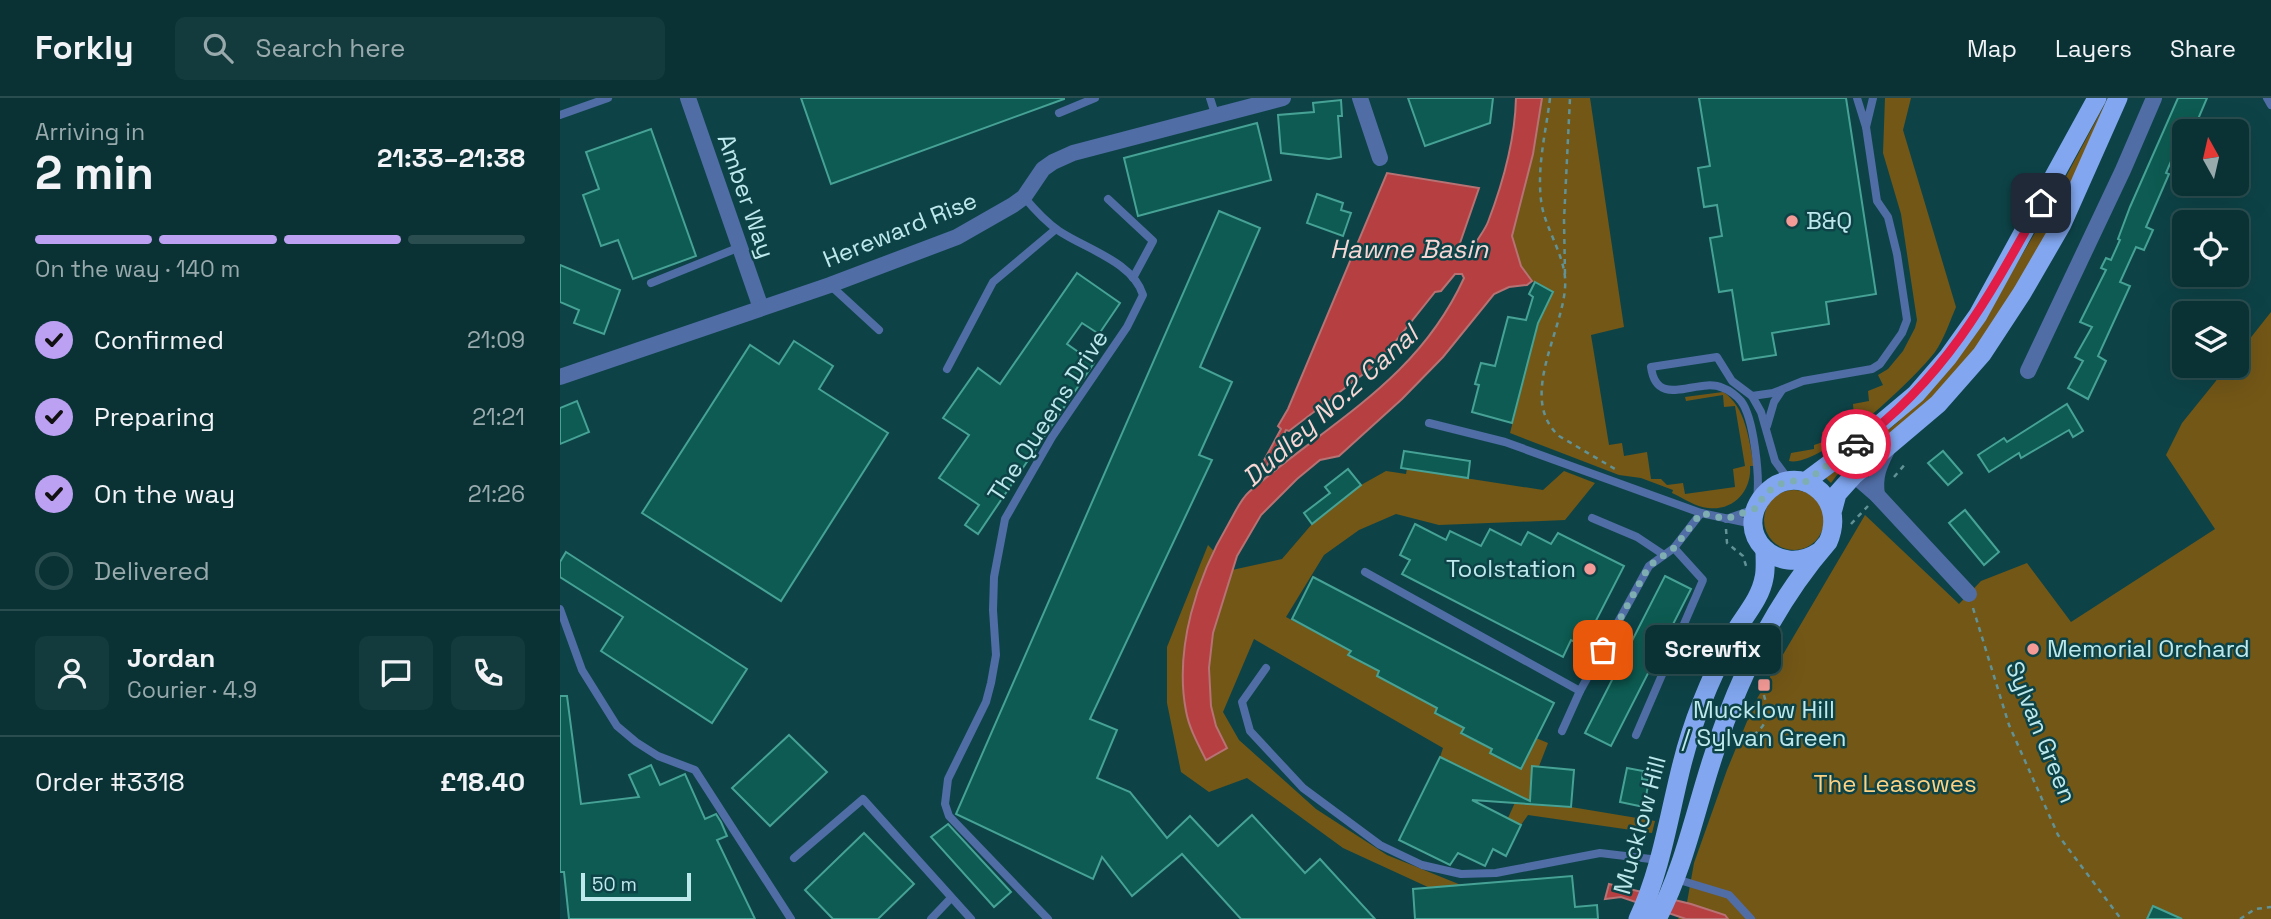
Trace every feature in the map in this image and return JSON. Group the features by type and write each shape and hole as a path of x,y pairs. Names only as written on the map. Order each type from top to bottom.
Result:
{"highway":[{"path":"1755,516 1766,492 1779,484 1798,481 1860,441 1916,394 1948,357 1978,315 2097,98"},
{"name":"Mucklow Hill","path":"1657,919 1676,879 1711,762 1734,697 1773,618 1832,534 1835,520 1833,509 1837,494 1854,475 1938,404 1982,354 2062,224 2118,98"},
{"path":"1798,481 1816,487 1833,509"},
{"name":"Mucklow Hill","path":"1638,919 1659,860 1696,715 1712,676 1730,640 1758,596 1764,578 1765,551 1755,537 1755,516"},
{"path":"1765,551 1794,561 1819,552"}],"street":[{"name":"Amber Way","path":"688,98 761,308"},
{"path":"1360,98 1380,158"},
{"path":"2028,371 2154,98"},
{"name":"Hereward Rise","path":"560,377 830,285 957,237 987,222 1024,197 1043,170 1073,153 1216,117 1275,99"},
{"path":"1877,495 1877,472 1890,445"},
{"path":"1854,475 1877,495 1969,594"}],"lane":[{"path":"560,115 608,98"},
{"path":"1059,113 1095,98"},
{"path":"1210,98 1216,117"},
{"path":"1752,396 1782,390 1802,382 1872,369 1880,364 1906,326 1897,254 1888,217 1877,201 1866,127 1857,98"},
{"path":"1866,127 1873,98"},
{"path":"2267,98 2271,105"},
{"path":"1024,197 1056,229 1118,265 1133,278 1153,241 1108,199"},
{"path":"947,369 993,282 1056,229"},
{"path":"651,283 740,247"},
{"name":"The Queens Drive","path":"1048,919 949,816 945,804 948,779 986,702 991,683 996,655 994,577 1005,519 1052,437 1122,336 1140,304 1143,295 1139,282 1133,278"},
{"path":"830,285 879,330"},
{"path":"1755,516 1758,468 1751,429 1741,401 1733,393 1714,385 1661,388 1656,386 1651,367 1717,357 1732,381 1752,396 1766,429 1775,461 1786,478 1798,481"},
{"path":"1766,429 1774,402 1782,390"},
{"path":"1429,423 1505,442 1701,513 1726,519 1755,516"},
{"path":"1562,731 1580,691 1649,566 1674,548 1701,513"},
{"path":"1726,519 1755,516"},
{"path":"1592,518 1637,537 1664,555"},
{"path":"1636,735 1703,580 1674,548"},
{"path":"1365,572 1580,691"},
{"path":"560,609 582,670 617,726 659,756 695,769 791,919"},
{"path":"1266,668 1242,702 1250,732 1303,788 1380,845 1422,865 1461,874 1496,873 1600,853 1659,860"},
{"path":"794,858 863,799 971,919"},
{"path":"1676,879 1729,895 1751,919"},
{"path":"931,919 951,898"}],"path":[{"path":"1550,98 1540,153 1541,201 1566,284"},
{"path":"1570,98 1564,220 1566,284 1563,303 1546,357 1543,414 1551,429 1559,436 1626,475 1629,485"},
{"path":"1890,481 1907,463"},
{"path":"1726,531 1727,543 1744,556 1749,576"},
{"name":"Sylvan Green","path":"1969,594 2008,725 2058,835 2121,919"},
{"path":"1731,749 1760,732 1766,723 1762,681 1765,672"},
{"path":"2241,919 2255,909 2271,906"}],"green space":[{"path":"1542,98 1590,98 1624,327 1591,335 1609,445 1622,443 1624,456 1647,452 1651,479 1661,479 1667,485 1683,483 1685,494 1735,487 1733,469 1745,466 1735,406 1724,407 1723,395 1686,401 1685,397 1723,392 1731,398 1742,415 1754,466 1750,466 1748,483 1740,497 1726,506 1699,506 1672,493 1673,490 1641,478 1619,475 1510,433 1538,323 1553,292 1532,281 1521,266 1511,236 1533,154"},
{"path":"1885,98 1911,98 1903,130 1956,307 1935,352 1889,400 1823,451 1804,459 1789,461 1791,453 1814,449 1814,445 1823,442 1822,432 1846,428 1845,418 1854,416 1853,404 1869,401 1868,391 1883,385 1878,375 1888,369 1903,351 1915,328 1917,320 1901,214 1883,153"},
{"path":"2108,98 2112,98 2038,252 1977,349 1929,401 1881,443 1837,475 1831,483 1826,478 1898,422 1997,297 2045,216"},
{"name":"The Leasowes","path":"2271,312 2271,919 1678,919 1686,908 1694,863 1755,702 1865,515 1959,604 1981,581 2027,563 2071,622 2215,529 2166,455 2182,423 2218,378 2249,378 2249,340"},
{"path":"1407,469 1543,490 1564,471 1595,483 1565,520 1439,525 1396,514 1359,530 1324,555 1286,617 1351,651 1349,655 1379,671 1377,676 1437,708 1435,713 1464,728 1461,734 1492,749 1491,753 1520,769 1536,738 1548,743 1531,787 1530,804 1571,807 1655,821 1652,833 1528,815 1521,825 1508,818 1518,796 1440,757 1443,748 1254,639 1223,712 1239,740 1316,809 1387,855 1461,885 1430,888 1343,848 1247,778 1209,792 1181,772 1167,703 1167,647 1208,545 1232,570 1282,559 1312,524 1361,485 1386,471 1406,474"},
{"path":"1788,490 1800,490 1819,503 1824,520 1822,532 1811,545 1800,550 1788,550 1769,537 1764,526 1764,514 1777,495"}],"water":[{"name":"Hawne Basin","path":"1516,98 1542,98 1533,154 1512,236 1521,266 1532,281 1527,285 1509,287 1494,294 1443,357 1402,399 1339,456 1320,460 1261,515 1237,556 1213,633 1209,668 1211,706 1216,726 1227,748 1206,760 1187,717 1183,663 1191,614 1217,544 1249,492 1369,397 1422,345 1445,314 1464,278 1462,274 1455,274 1441,291 1435,292 1379,362 1289,431 1286,430 1265,469 1261,466 1281,429 1278,426 1288,409 1387,173 1479,188 1460,243 1461,249 1472,251 1488,222 1503,177 1511,145"},
{"path":"1609,884 1691,904 1725,915 1728,919 1686,919 1621,897 1605,899"}],"building":[{"path":"801,98 1064,98 1064,99 831,184"},
{"path":"1408,98 1493,98 1490,123 1425,146"},
{"name":"B&Q","path":"1699,98 1846,98 1876,294 1826,302 1829,324 1772,333 1776,355 1743,360 1732,290 1719,292 1710,238 1722,236 1717,205 1704,207 1698,168 1710,166"},
{"path":"2178,98 2207,98 2198,119 2172,119 2172,159 2166,173 2169,174 2146,227 2153,230 2144,250 2136,247 2120,282 2130,286 2098,356 2106,361 2088,399 2068,388 2083,361 2075,357 2092,327 2080,322 2106,270 2101,268 2106,258 2111,260 2120,240 2118,239"},
{"path":"1341,100 1342,116 1338,116 1341,157 1329,159 1281,153 1278,115 1314,112 1313,103"},
{"path":"1257,123 1271,180 1138,216 1124,158"},
{"path":"651,129 696,256 633,279 618,240 601,246 583,195 599,189 586,152"},
{"path":"1317,194 1343,203 1341,210 1351,213 1343,236 1307,223"},
{"path":"1219,211 1260,228 1200,367 1232,382 1199,455 1212,460 1090,719 1117,730 1097,778 1130,792 1167,838 1190,816 1218,846 1252,815 1305,873 1320,859 1375,919 1241,919 1182,854 1132,896 1102,857 1093,879 956,814"},
{"path":"560,265 620,290 604,334 574,323 579,310 560,302"},
{"path":"1077,273 1120,303 1099,334 1082,323 1067,344 1094,363 978,534 965,525 979,505 939,478 969,435 943,418 978,368 1000,384"},
{"path":"1535,282 1553,292 1538,323 1512,423 1472,412 1479,385 1475,384 1481,363 1495,366 1508,317 1526,320 1533,297 1529,294"},
{"path":"794,341 833,366 819,389 888,433 781,601 642,513 750,345 779,364"},
{"path":"577,401 589,432 560,444 560,408"},
{"path":"2067,404 2083,431 2073,437 2069,430 2021,458 2019,453 1989,472 1978,455 2004,438 2007,442"},
{"path":"1404,451 1470,461 1468,478 1401,468"},
{"path":"1943,451 1962,473 1948,485 1928,463"},
{"path":"1348,469 1361,485 1312,524 1304,513 1330,493 1325,487"},
{"path":"1965,510 1999,552 1984,565 1949,523"},
{"path":"1415,524 1446,540 1450,531 1481,546 1490,529 1521,545 1528,532 1551,544 1558,533 1624,566 1583,646 1571,640 1563,657 1402,574 1410,560 1400,555"},
{"path":"566,552 747,669 712,723 601,651 623,617 560,577 560,562"},
{"path":"1665,576 1691,589 1611,746 1585,733"},
{"path":"1313,577 1554,703 1521,769 1490,753 1492,749 1461,733 1464,728 1435,713 1437,708 1377,676 1379,671 1348,655 1351,651 1292,619"},
{"path":"560,696 567,696 581,804 639,797 629,775 651,765 660,785 685,774 705,819 716,814 721,822 727,836 717,840 755,919 569,919 564,872 560,872"},
{"path":"789,735 827,772 770,826 732,788"},
{"path":"1440,757 1530,801 1532,766 1574,770 1571,807 1472,800 1521,825 1506,856 1493,849 1485,866 1458,853 1450,865 1399,840"},
{"path":"1627,768 1643,771 1642,779 1649,780 1644,807 1620,802"},
{"path":"948,824 1011,892 994,907 931,837"},
{"path":"864,833 914,884 878,919 833,919 805,890"},
{"path":"1572,876 1575,907 1597,905 1598,919 1415,919 1413,889"},
{"path":"2153,906 2182,919 2147,919"}],"way so far":[{"path":"1603,650 1649,566 1674,548 1701,513 1726,519 1757,508 1766,492 1773,487 1797,480 1805,482 1856,444"}],"place":[{"name":"B&Q","path":"1792,221"},
{"name":"Toolstation","path":"1590,569"},
{"name":"Memorial Orchard","path":"2033,649"},
{"name":"Screwfix","path":"1603,650"},
{"name":"Mucklow Hill / Sylvan Green","path":"1764,685"}],"route":[{"path":"1856,444 1916,394 1948,357 1978,315 2041,203"}],"water label":[{"name":"Dudley No.2 Canal","path":"1330,406"}]}
